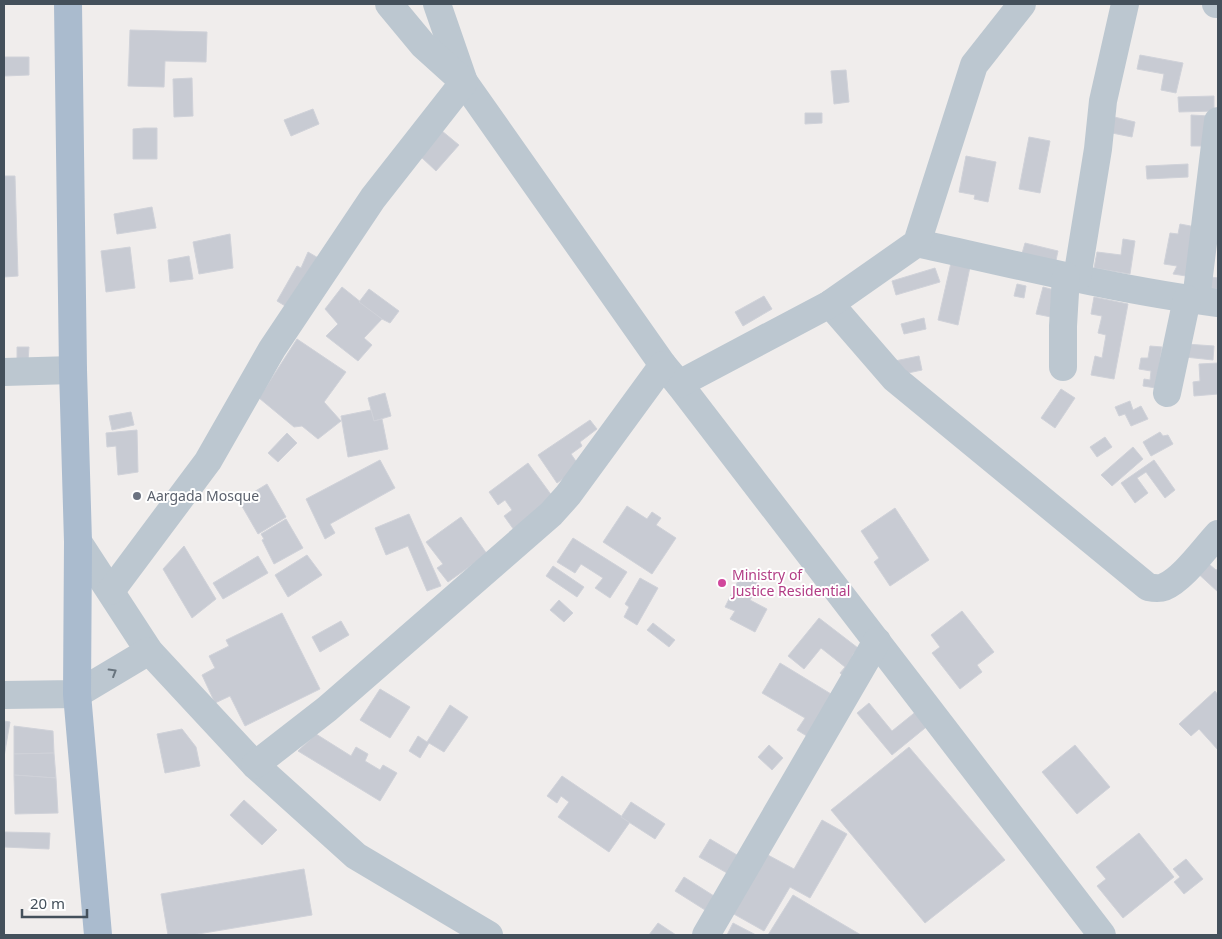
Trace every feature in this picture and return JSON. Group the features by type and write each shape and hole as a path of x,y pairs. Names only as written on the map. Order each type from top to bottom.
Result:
{"main road":[{"path":"68,4 73,370 78,542 77,694 98,935"}],"street":[{"path":"389,4 423,46 464,82 671,374 1102,935"},
{"path":"437,4 464,82"},
{"path":"255,765 327,709 551,514 671,374 830,304 917,243 974,65 1022,4"},
{"path":"1062,367 1063,326 1071,277 1098,149 1103,101 1125,4"},
{"path":"111,591 208,461 272,349 373,198 464,82"},
{"path":"1167,393 1201,300 1218,121"},
{"path":"917,243 1071,277 1201,300"},
{"path":"830,304 895,380 1148,587 1164,587 1181,575 1218,534"},
{"path":"4,372 73,370"},
{"path":"78,542 149,651 255,765 356,856 489,935"},
{"path":"706,935 877,642"},
{"path":"4,695 77,694 149,651"}],"building":[{"path":"130,30 207,32 206,62 165,61 164,87 128,86"},
{"path":"1140,55 1183,63 1176,93 1161,90 1164,74 1137,69"},
{"path":"4,57 29,57 29,75 4,76"},
{"path":"846,70 849,102 834,104 831,71"},
{"path":"192,78 193,116 174,117 173,79"},
{"path":"1214,96 1214,111 1179,112 1178,97"},
{"path":"313,109 319,124 291,136 284,120"},
{"path":"805,113 822,113 822,123 805,124"},
{"path":"1106,115 1135,122 1132,137 1102,131"},
{"path":"1191,115 1209,116 1209,146 1191,146"},
{"path":"157,128 157,159 133,159 133,129"},
{"path":"442,131 459,145 436,171 420,156"},
{"path":"1029,137 1050,141 1040,193 1019,189"},
{"path":"966,156 996,162 988,202 974,199 975,195 959,192"},
{"path":"1188,164 1188,177 1147,179 1146,166"},
{"path":"4,176 15,176 18,276 4,277"},
{"path":"152,207 156,228 117,234 114,214"},
{"path":"1180,224 1201,228 1193,277 1173,274 1177,266 1164,264 1170,233 1178,234"},
{"path":"230,234 233,268 199,274 193,242"},
{"path":"1123,239 1135,241 1130,274 1094,268 1097,252 1121,255"},
{"path":"1025,243 1058,251 1055,265 1021,257"},
{"path":"130,247 135,288 106,292 101,251"},
{"path":"308,252 320,259 295,312 277,301 297,266 301,268"},
{"path":"189,256 193,279 170,282 168,260"},
{"path":"951,263 970,267 958,325 938,320"},
{"path":"935,268 940,282 896,295 892,281"},
{"path":"1211,277 1218,278 1218,289 1210,288"},
{"path":"1017,284 1026,286 1024,298 1014,296"},
{"path":"342,287 382,319 364,338 372,345 358,361 326,336 338,324 325,309"},
{"path":"1043,287 1058,291 1051,317 1036,314"},
{"path":"369,289 399,311 390,323 359,302"},
{"path":"764,296 772,309 743,326 735,312"},
{"path":"1094,297 1128,304 1114,379 1091,375 1095,356 1102,358 1106,335 1098,333 1102,316 1091,314"},
{"path":"924,318 926,329 904,334 901,324"},
{"path":"297,339 346,372 324,402 341,421 318,439 302,426 294,427 259,398"},
{"path":"1186,344 1214,346 1213,360 1185,357"},
{"path":"1150,346 1162,347 1156,388 1143,386 1144,379 1150,380 1151,371 1139,369 1141,358 1148,358"},
{"path":"17,347 29,347 28,361 17,360"},
{"path":"919,356 922,370 894,376 890,362"},
{"path":"1218,363 1218,394 1194,396 1193,382 1200,381 1199,364"},
{"path":"1061,389 1075,398 1055,428 1041,418"},
{"path":"385,393 391,416 374,421 368,398"},
{"path":"1130,401 1133,410 1141,406 1148,419 1131,426 1125,414 1119,416 1115,407"},
{"path":"371,410 374,421 382,419 388,449 348,457 341,416"},
{"path":"131,412 134,425 112,430 109,416"},
{"path":"590,420 597,429 580,442 582,446 571,454 580,467 557,483 538,455"},
{"path":"137,430 138,472 118,475 116,446 107,447 106,433"},
{"path":"1160,432 1163,436 1168,435 1173,444 1151,456 1143,442"},
{"path":"287,433 297,443 278,462 268,453"},
{"path":"1105,437 1112,447 1097,457 1090,447"},
{"path":"1133,447 1143,459 1112,486 1101,475"},
{"path":"380,460 395,488 330,524 335,533 325,539 306,499"},
{"path":"1154,460 1175,490 1165,498 1146,472 1137,478 1148,493 1135,503 1121,483"},
{"path":"528,463 555,500 514,530 504,516 512,510 505,500 498,505 489,492"},
{"path":"267,484 286,517 258,534 239,501"},
{"path":"627,506 647,519 652,512 661,518 656,525 676,538 652,574 603,542"},
{"path":"895,508 929,560 890,586 874,562 879,558 861,531"},
{"path":"409,514 441,586 427,591 408,546 386,555 375,528"},
{"path":"461,517 487,554 448,582 437,568 443,564 426,542"},
{"path":"286,519 303,548 274,564 261,534"},
{"path":"573,538 627,572 610,598 595,588 603,578 581,564 575,573 557,562"},
{"path":"184,546 216,599 192,618 163,569"},
{"path":"307,555 322,575 288,597 275,575"},
{"path":"258,556 268,573 223,599 213,583"},
{"path":"1203,559 1216,570 1218,569 1218,592 1193,569"},
{"path":"553,566 584,587 577,597 546,576"},
{"path":"741,575 759,584 750,600 767,609 755,632 730,619 735,611 725,607"},
{"path":"640,578 658,588 637,625 624,617 629,607 625,604"},
{"path":"559,600 573,613 564,622 550,610"},
{"path":"962,611 994,652 977,665 982,672 960,689 932,653 940,647 931,635"},
{"path":"282,613 320,689 245,726 230,696 215,703 202,675 215,668 209,656 229,646 226,640"},
{"path":"819,618 858,648 852,656 863,664 849,680 840,673 845,667 821,648 804,669 788,656"},
{"path":"341,621 349,635 320,652 312,637"},
{"path":"653,623 675,640 669,647 647,630"},
{"path":"780,663 836,697 810,738 797,730 805,718 762,693"},
{"path":"380,689 410,707 390,738 360,720"},
{"path":"1215,691 1218,695 1218,750 1199,729 1191,736 1179,724"},
{"path":"869,703 892,731 918,710 930,724 892,755 857,713"},
{"path":"450,705 468,717 444,752 429,743 420,758 409,751 418,736 427,742"},
{"path":"4,721 10,722 4,757"},
{"path":"14,726 53,731 54,753 14,754"},
{"path":"182,729 196,747 200,766 165,773 157,734"},
{"path":"316,734 351,756 356,747 368,754 365,761 380,770 383,765 397,773 380,801 298,751"},
{"path":"769,745 783,758 772,770 758,757"},
{"path":"1075,745 1110,787 1077,814 1042,772"},
{"path":"909,747 1005,860 925,923 831,810"},
{"path":"54,753 56,778 14,775 14,754"},
{"path":"14,775 56,778 58,813 15,814"},
{"path":"562,776 630,822 609,852 558,817 569,802 561,796 557,803 547,796"},
{"path":"244,800 277,830 262,845 230,815"},
{"path":"631,802 665,824 655,839 621,817"},
{"path":"822,820 847,834 810,898 790,887 764,931 732,913 766,854 794,869"},
{"path":"4,832 50,833 49,849 4,847"},
{"path":"1139,833 1174,877 1123,918 1097,886 1106,879 1096,867"},
{"path":"710,839 737,855 727,873 699,857"},
{"path":"1186,859 1203,879 1184,894 1174,882 1180,877 1173,869"},
{"path":"304,869 312,915 192,935 168,935 161,894"},
{"path":"684,877 714,896 705,910 675,891"},
{"path":"793,895 861,935 768,935"},
{"path":"658,923 676,935 649,935"},
{"path":"733,923 756,935 727,935"}],"place":[{"name":"Aargada Mosque","path":"137,496"},
{"name":"Ministry of Justice Residential","path":"722,583"}]}
